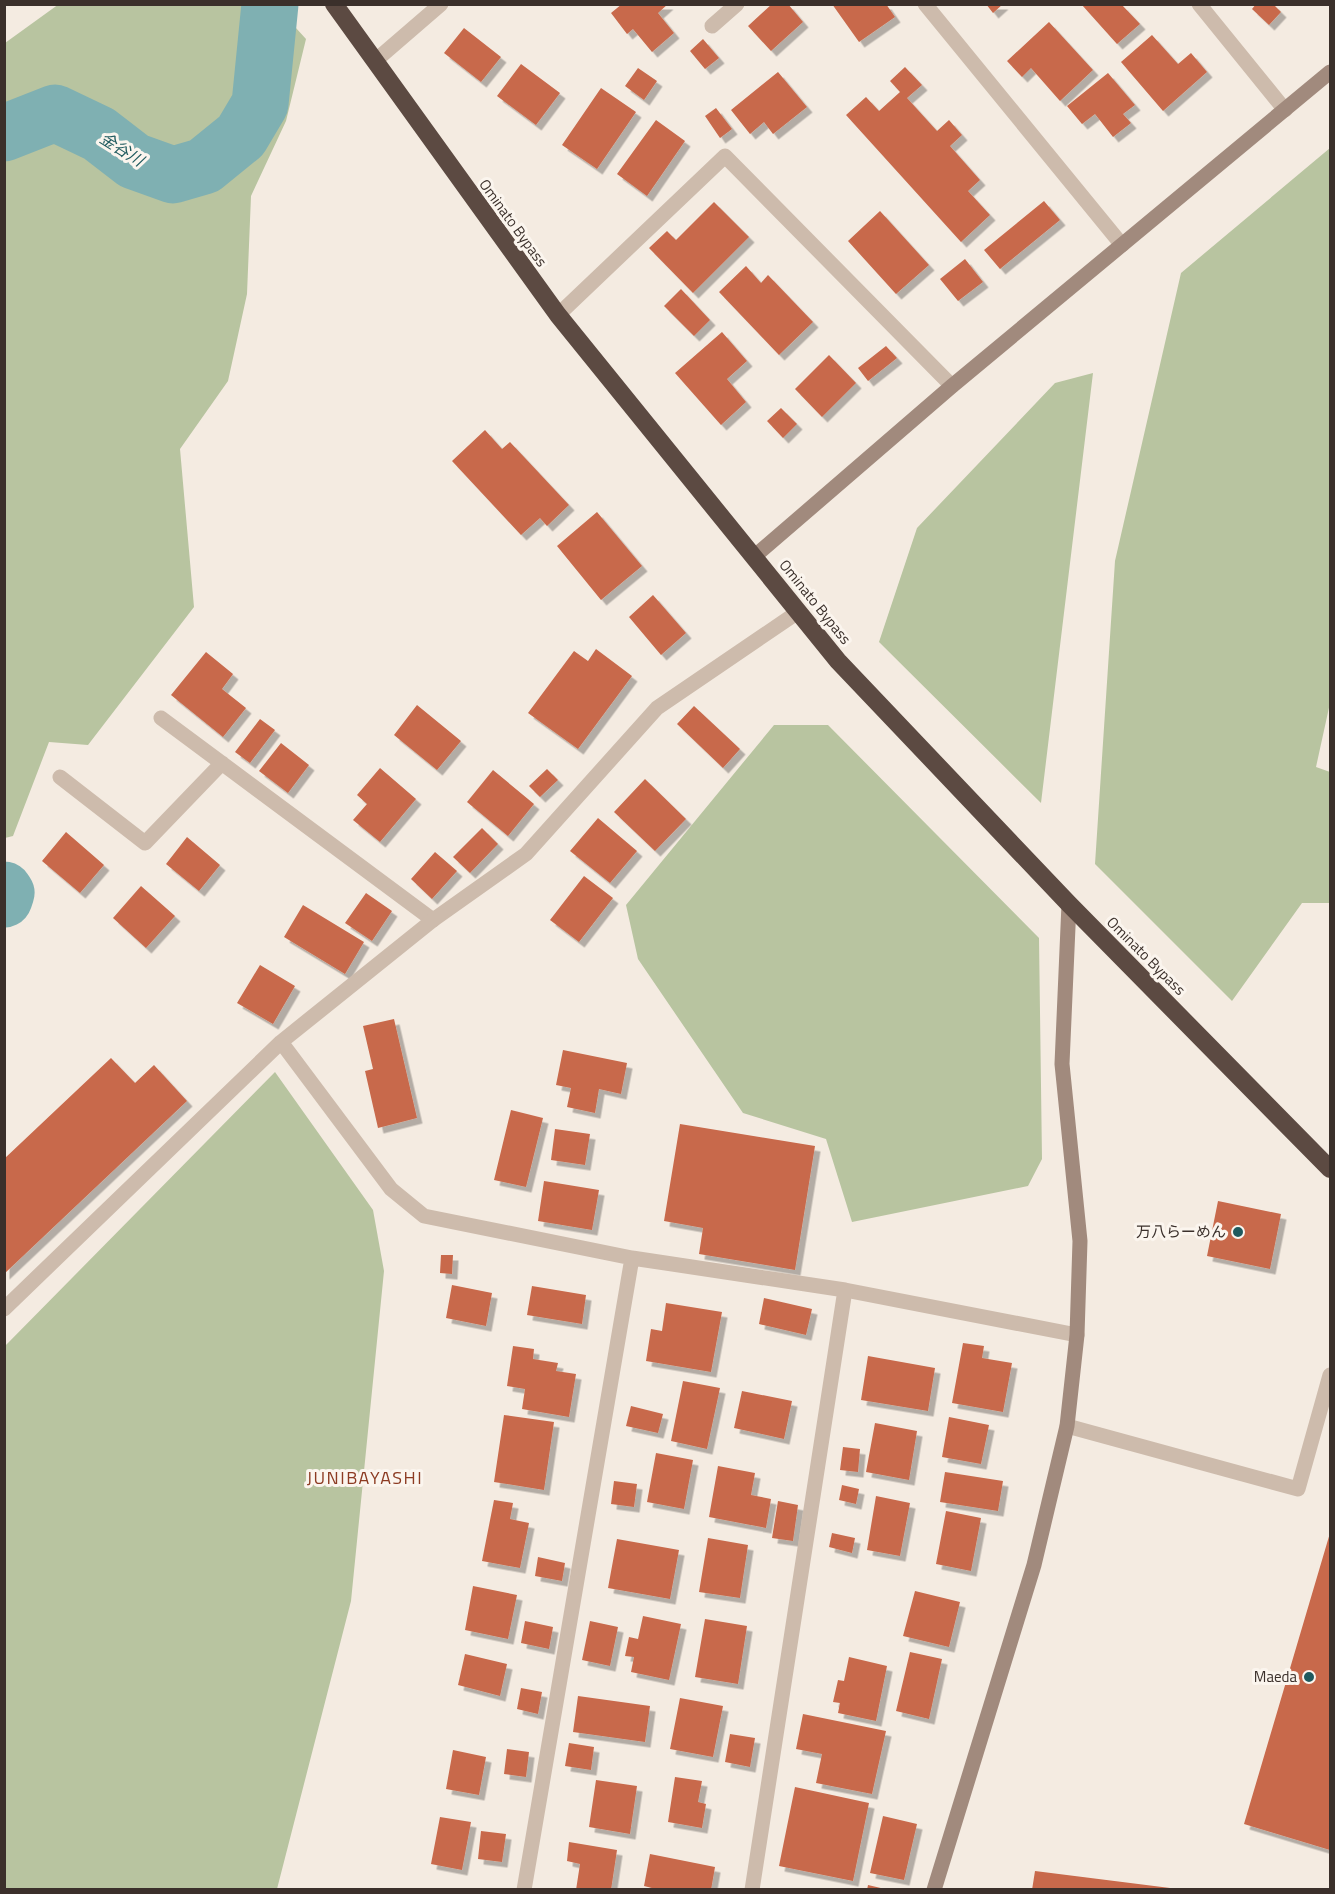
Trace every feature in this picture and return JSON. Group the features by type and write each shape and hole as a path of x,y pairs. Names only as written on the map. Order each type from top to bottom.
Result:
{"highway":[{"name":"Ominato Bypass","path":"334,4 558,315 838,661 1069,904 1330,1169"}],"street":[{"path":"375,61 441,4"},
{"path":"712,26 737,4"},
{"path":"925,4 1122,245"},
{"path":"1199,4 1285,110"},
{"path":"755,556 952,386 1330,72"},
{"path":"558,315 725,156 952,386"},
{"path":"4,1309 281,1042 433,920 526,854 657,708 798,612"},
{"path":"161,718 433,920"},
{"path":"60,777 145,843 222,763"},
{"path":"934,1890 1034,1564 1067,1426 1077,1335 1080,1241 1062,1065 1069,904"},
{"path":"281,1042 391,1189 424,1216 632,1258 845,1290 1077,1335"},
{"path":"525,1890 632,1258"},
{"path":"752,1890 845,1290"},
{"path":"1067,1426 1298,1489 1330,1375"}],"green space":[{"path":"59,4 275,5 306,39 286,121 251,196 247,294 228,381 180,449 194,607 88,745 49,742 13,836 5,838 5,43"},
{"path":"1330,148 1330,703 1316,767 1330,772 1330,903 1302,903 1232,1001 1095,864 1115,561 1181,273"},
{"path":"1093,373 1041,803 879,642 917,528 1055,383"},
{"path":"774,725 828,725 1039,938 1042,1159 1028,1186 852,1222 826,1139 743,1113 638,959 626,905"},
{"path":"275,1072 373,1210 384,1271 351,1601 277,1889 5,1889 5,1346"}],"building":[{"path":"622,4 668,4 658,13 674,33 652,52 633,29 627,34 611,13"},
{"path":"772,4 788,4 803,22 771,51 748,26"},
{"path":"832,4 886,4 895,17 859,42"},
{"path":"986,4 1003,4 993,13"},
{"path":"1256,4 1273,4 1281,12 1269,25 1252,9"},
{"path":"1082,5 1122,5 1140,24 1117,44"},
{"path":"1049,22 1093,70 1060,101 1031,68 1022,77 1007,61"},
{"path":"464,28 501,57 481,82 444,53"},
{"path":"1152,35 1178,64 1191,53 1207,72 1163,111 1121,62"},
{"path":"703,39 719,58 705,69 690,51"},
{"path":"521,64 560,93 536,125 497,96"},
{"path":"905,67 922,85 907,98 937,131 949,120 962,135 950,146 980,180 968,191 990,215 961,242 846,115 866,97 879,111 900,92 890,81"},
{"path":"638,68 657,81 644,100 625,86"},
{"path":"778,72 807,107 773,134 764,122 750,134 731,110"},
{"path":"1108,73 1135,105 1123,114 1131,123 1113,137 1095,114 1082,124 1067,106"},
{"path":"601,88 636,112 597,169 562,145"},
{"path":"716,108 732,129 720,138 705,116"},
{"path":"656,120 685,141 647,196 617,174"},
{"path":"1044,201 1060,220 1000,269 984,250"},
{"path":"714,202 749,237 693,293 649,248 667,231 676,240"},
{"path":"880,211 929,265 896,294 848,241"},
{"path":"965,259 983,282 958,301 940,279"},
{"path":"746,266 761,283 768,275 813,322 779,355 719,292"},
{"path":"681,289 710,320 694,336 664,306"},
{"path":"722,332 747,361 727,379 746,402 721,425 675,373"},
{"path":"886,346 897,358 868,381 858,368"},
{"path":"829,355 856,383 822,417 795,389"},
{"path":"781,408 797,424 783,438 767,421"},
{"path":"485,430 502,449 510,442 569,505 547,526 540,518 521,535 452,461"},
{"path":"597,512 642,566 601,600 557,546"},
{"path":"653,595 686,633 661,655 629,617"},
{"path":"596,649 632,676 578,749 528,713 574,651 588,661"},
{"path":"206,652 233,674 222,689 246,708 223,737 171,695"},
{"path":"417,705 461,741 437,770 394,735"},
{"path":"694,706 740,749 723,768 677,724"},
{"path":"260,719 275,730 250,763 235,752"},
{"path":"281,743 309,765 288,793 259,771"},
{"path":"380,768 416,799 380,842 353,820 367,804 357,795"},
{"path":"547,769 558,780 540,797 529,786"},
{"path":"493,770 534,804 508,836 467,802"},
{"path":"645,779 686,819 655,851 614,812"},
{"path":"598,818 637,851 610,883 570,851"},
{"path":"482,828 498,844 470,873 453,857"},
{"path":"66,832 104,865 80,893 42,861"},
{"path":"187,837 220,865 199,891 166,864"},
{"path":"435,852 457,871 432,899 411,879"},
{"path":"584,876 613,898 579,942 550,920"},
{"path":"141,886 175,916 146,948 113,918"},
{"path":"366,893 392,911 372,941 345,923"},
{"path":"303,905 364,942 345,974 284,937"},
{"path":"260,965 295,986 273,1024 237,1003"},
{"path":"394,1019 417,1118 378,1128 365,1071 373,1069 363,1026"},
{"path":"563,1050 627,1063 621,1094 599,1089 595,1113 567,1107 571,1088 556,1085"},
{"path":"111,1058 135,1083 154,1065 187,1101 4,1274 4,1159"},
{"path":"511,1110 543,1118 526,1187 494,1180"},
{"path":"680,1124 815,1146 795,1270 699,1254 703,1228 664,1221"},
{"path":"555,1129 590,1134 585,1165 551,1160"},
{"path":"544,1181 599,1190 592,1230 538,1221"},
{"path":"1218,1201 1281,1214 1270,1269 1207,1256"},
{"path":"441,1255 453,1255 452,1274 440,1273"},
{"path":"452,1285 492,1293 486,1326 446,1318"},
{"path":"532,1286 586,1295 582,1324 527,1315"},
{"path":"764,1298 812,1309 806,1335 759,1324"},
{"path":"666,1303 722,1312 711,1372 646,1361 651,1329 662,1331"},
{"path":"963,1343 984,1346 982,1358 1012,1363 1003,1412 952,1403"},
{"path":"513,1346 534,1349 533,1359 558,1363 556,1371 576,1374 569,1417 522,1409 525,1389 507,1386"},
{"path":"868,1356 935,1368 928,1411 861,1400"},
{"path":"683,1381 720,1388 707,1449 671,1441"},
{"path":"742,1391 792,1401 784,1439 734,1428"},
{"path":"631,1406 663,1414 658,1433 626,1426"},
{"path":"504,1415 554,1422 544,1490 494,1482"},
{"path":"949,1417 989,1425 981,1464 942,1457"},
{"path":"875,1423 917,1431 909,1480 866,1472"},
{"path":"843,1447 860,1449 858,1472 840,1470"},
{"path":"656,1453 693,1460 684,1509 647,1502"},
{"path":"718,1466 755,1473 751,1495 771,1499 766,1528 709,1517"},
{"path":"945,1472 1003,1481 998,1511 940,1502"},
{"path":"614,1481 637,1484 634,1507 611,1504"},
{"path":"842,1485 859,1489 856,1504 839,1500"},
{"path":"876,1496 910,1503 900,1556 867,1550"},
{"path":"494,1500 513,1503 510,1519 529,1523 520,1568 482,1561"},
{"path":"778,1501 798,1505 793,1541 772,1538"},
{"path":"946,1511 981,1518 971,1571 936,1564"},
{"path":"832,1533 855,1538 852,1553 829,1547"},
{"name":"Maeda","path":"1330,1533 1330,1850 1244,1824"},
{"path":"708,1538 748,1545 740,1598 699,1592"},
{"path":"617,1539 679,1550 670,1599 608,1588"},
{"path":"538,1557 565,1563 562,1581 535,1576"},
{"path":"473,1586 517,1595 508,1639 465,1630"},
{"path":"915,1591 960,1602 949,1647 903,1636"},
{"path":"643,1616 681,1624 669,1680 631,1672 634,1657 625,1656 629,1637 638,1639"},
{"path":"705,1619 747,1626 738,1684 695,1677"},
{"path":"525,1621 553,1627 549,1649 521,1643"},
{"path":"590,1621 618,1627 610,1666 582,1660"},
{"path":"910,1652 942,1659 929,1719 896,1711"},
{"path":"465,1654 507,1664 500,1696 458,1685"},
{"path":"849,1657 887,1666 876,1721 838,1713 840,1703 833,1702 838,1680 844,1681"},
{"path":"521,1688 542,1692 538,1714 517,1709"},
{"path":"578,1696 650,1706 645,1742 573,1732"},
{"path":"680,1698 723,1706 713,1757 670,1749"},
{"path":"803,1714 886,1731 872,1794 816,1783 822,1754 796,1749"},
{"path":"730,1734 755,1738 750,1767 725,1762"},
{"path":"569,1743 594,1747 591,1770 565,1766"},
{"path":"507,1749 529,1752 526,1777 504,1774"},
{"path":"453,1750 486,1757 479,1795 446,1789"},
{"path":"675,1777 702,1781 698,1802 706,1804 702,1828 668,1822"},
{"path":"596,1780 637,1786 630,1834 589,1827"},
{"path":"795,1787 869,1803 853,1881 779,1866"},
{"path":"883,1816 917,1824 904,1880 870,1873"},
{"path":"440,1817 471,1822 462,1870 431,1864"},
{"path":"481,1831 506,1834 502,1862 478,1859"},
{"path":"569,1842 617,1850 611,1890 576,1890 580,1864 567,1861"},
{"path":"650,1854 715,1867 711,1890 660,1890 644,1886"},
{"path":"1035,1871 1170,1888 1170,1890 1032,1890"},
{"path":"868,1885 885,1889 885,1890 867,1890"}],"waterway":[{"name":"金谷川","path":"4,133 55,113 99,134 134,161 173,175 204,166 241,136 260,104 270,4"},
{"name":"金谷川","path":"4,890 6,893 4,899"}],"place":[{"name":"万八らーめん","path":"1238,1232"},
{"name":"Maeda","path":"1309,1677"}],"district":[{"name":"JUNIBAYASHI","path":"365,1478"}]}
